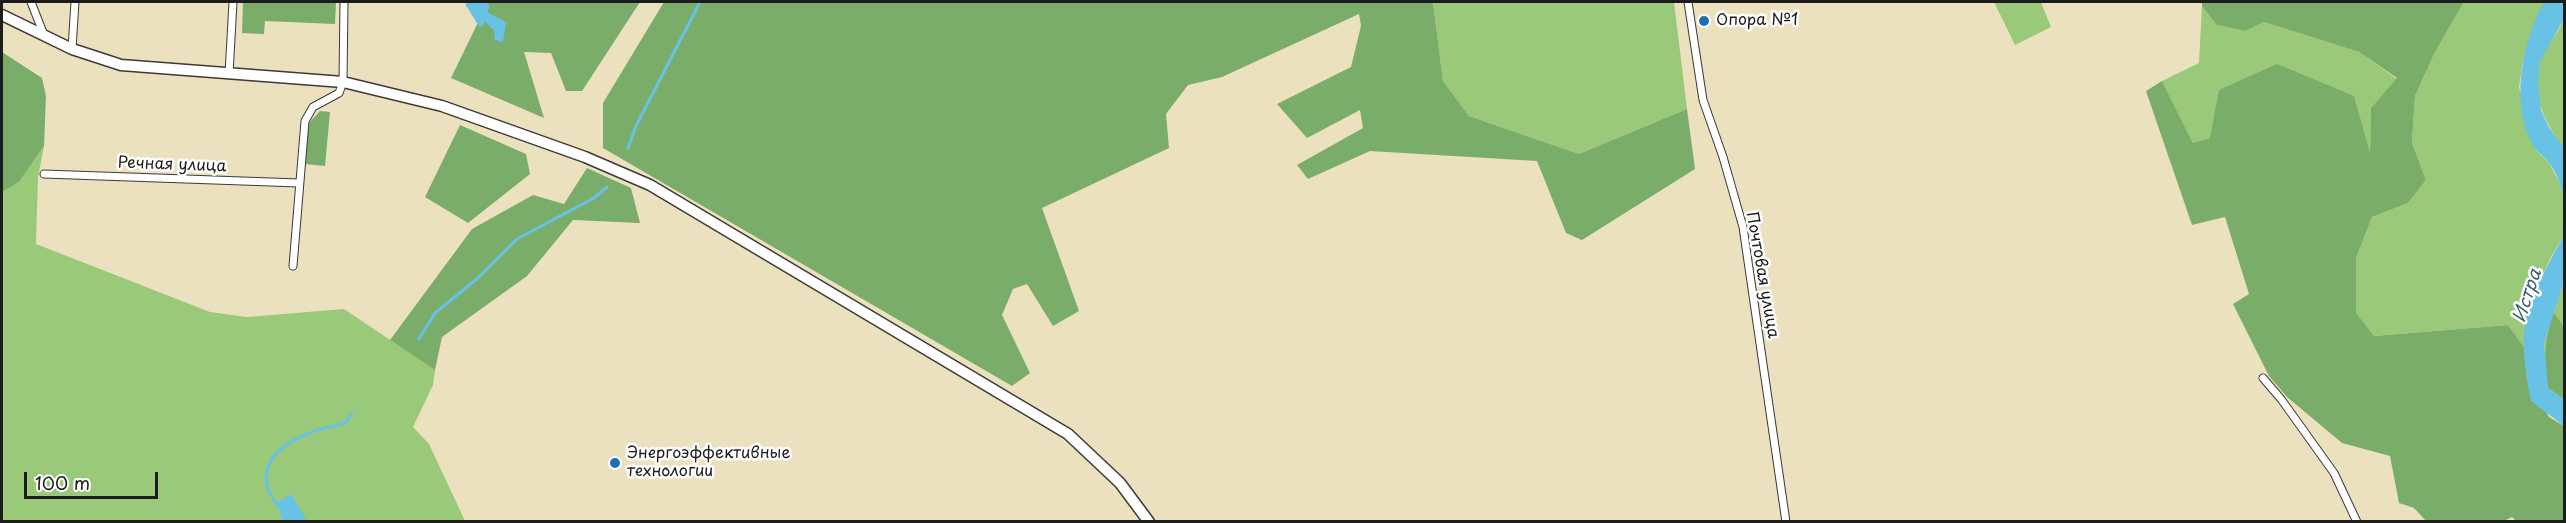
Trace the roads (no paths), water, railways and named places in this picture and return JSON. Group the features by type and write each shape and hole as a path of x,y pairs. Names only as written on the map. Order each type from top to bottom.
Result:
{"main road":[{"path":"2,15 72,49 121,65 342,82 442,106 585,157 650,185 1068,434 1120,483 1149,522"}],"street":[{"path":"32,2 45,37"},
{"path":"72,49 75,2"},
{"path":"230,74 234,2"},
{"path":"293,266 305,121 313,107 339,93 342,82 344,2"},
{"name":"Почтовая улица","path":"1688,2 1703,100 1723,157 1743,227 1786,522"},
{"name":"Речная улица","path":"44,174 299,183"},
{"path":"2263,378 2281,399 2334,473 2357,522"}],"water":[{"path":"485,2 490,6 487,12 506,22 503,42 495,40 494,30 485,22 480,28 465,4"},
{"path":"2544,2 2564,2 2564,19 2540,61 2538,82 2541,110 2549,128 2564,148 2564,202 2557,176 2534,147 2526,131 2520,94 2525,54 2536,18"},
{"path":"2564,235 2564,282 2544,343 2548,388 2564,399 2564,426 2531,401 2524,347 2525,325 2530,304"},
{"path":"291,494 307,521 283,521 277,503"}],"waterway":[{"path":"628,148 636,126 700,2"},
{"path":"419,339 435,313 479,277 517,239 594,198 607,187"},
{"path":"278,506 267,485 267,471 272,459 280,449 305,435 344,424 352,414"}],"place":[{"name":"Опора №1","path":"1704,21"},
{"name":"Энергоэффективные технологии","path":"615,463"}],"water label":[{"name":"Истра","path":"2528,296"}]}
